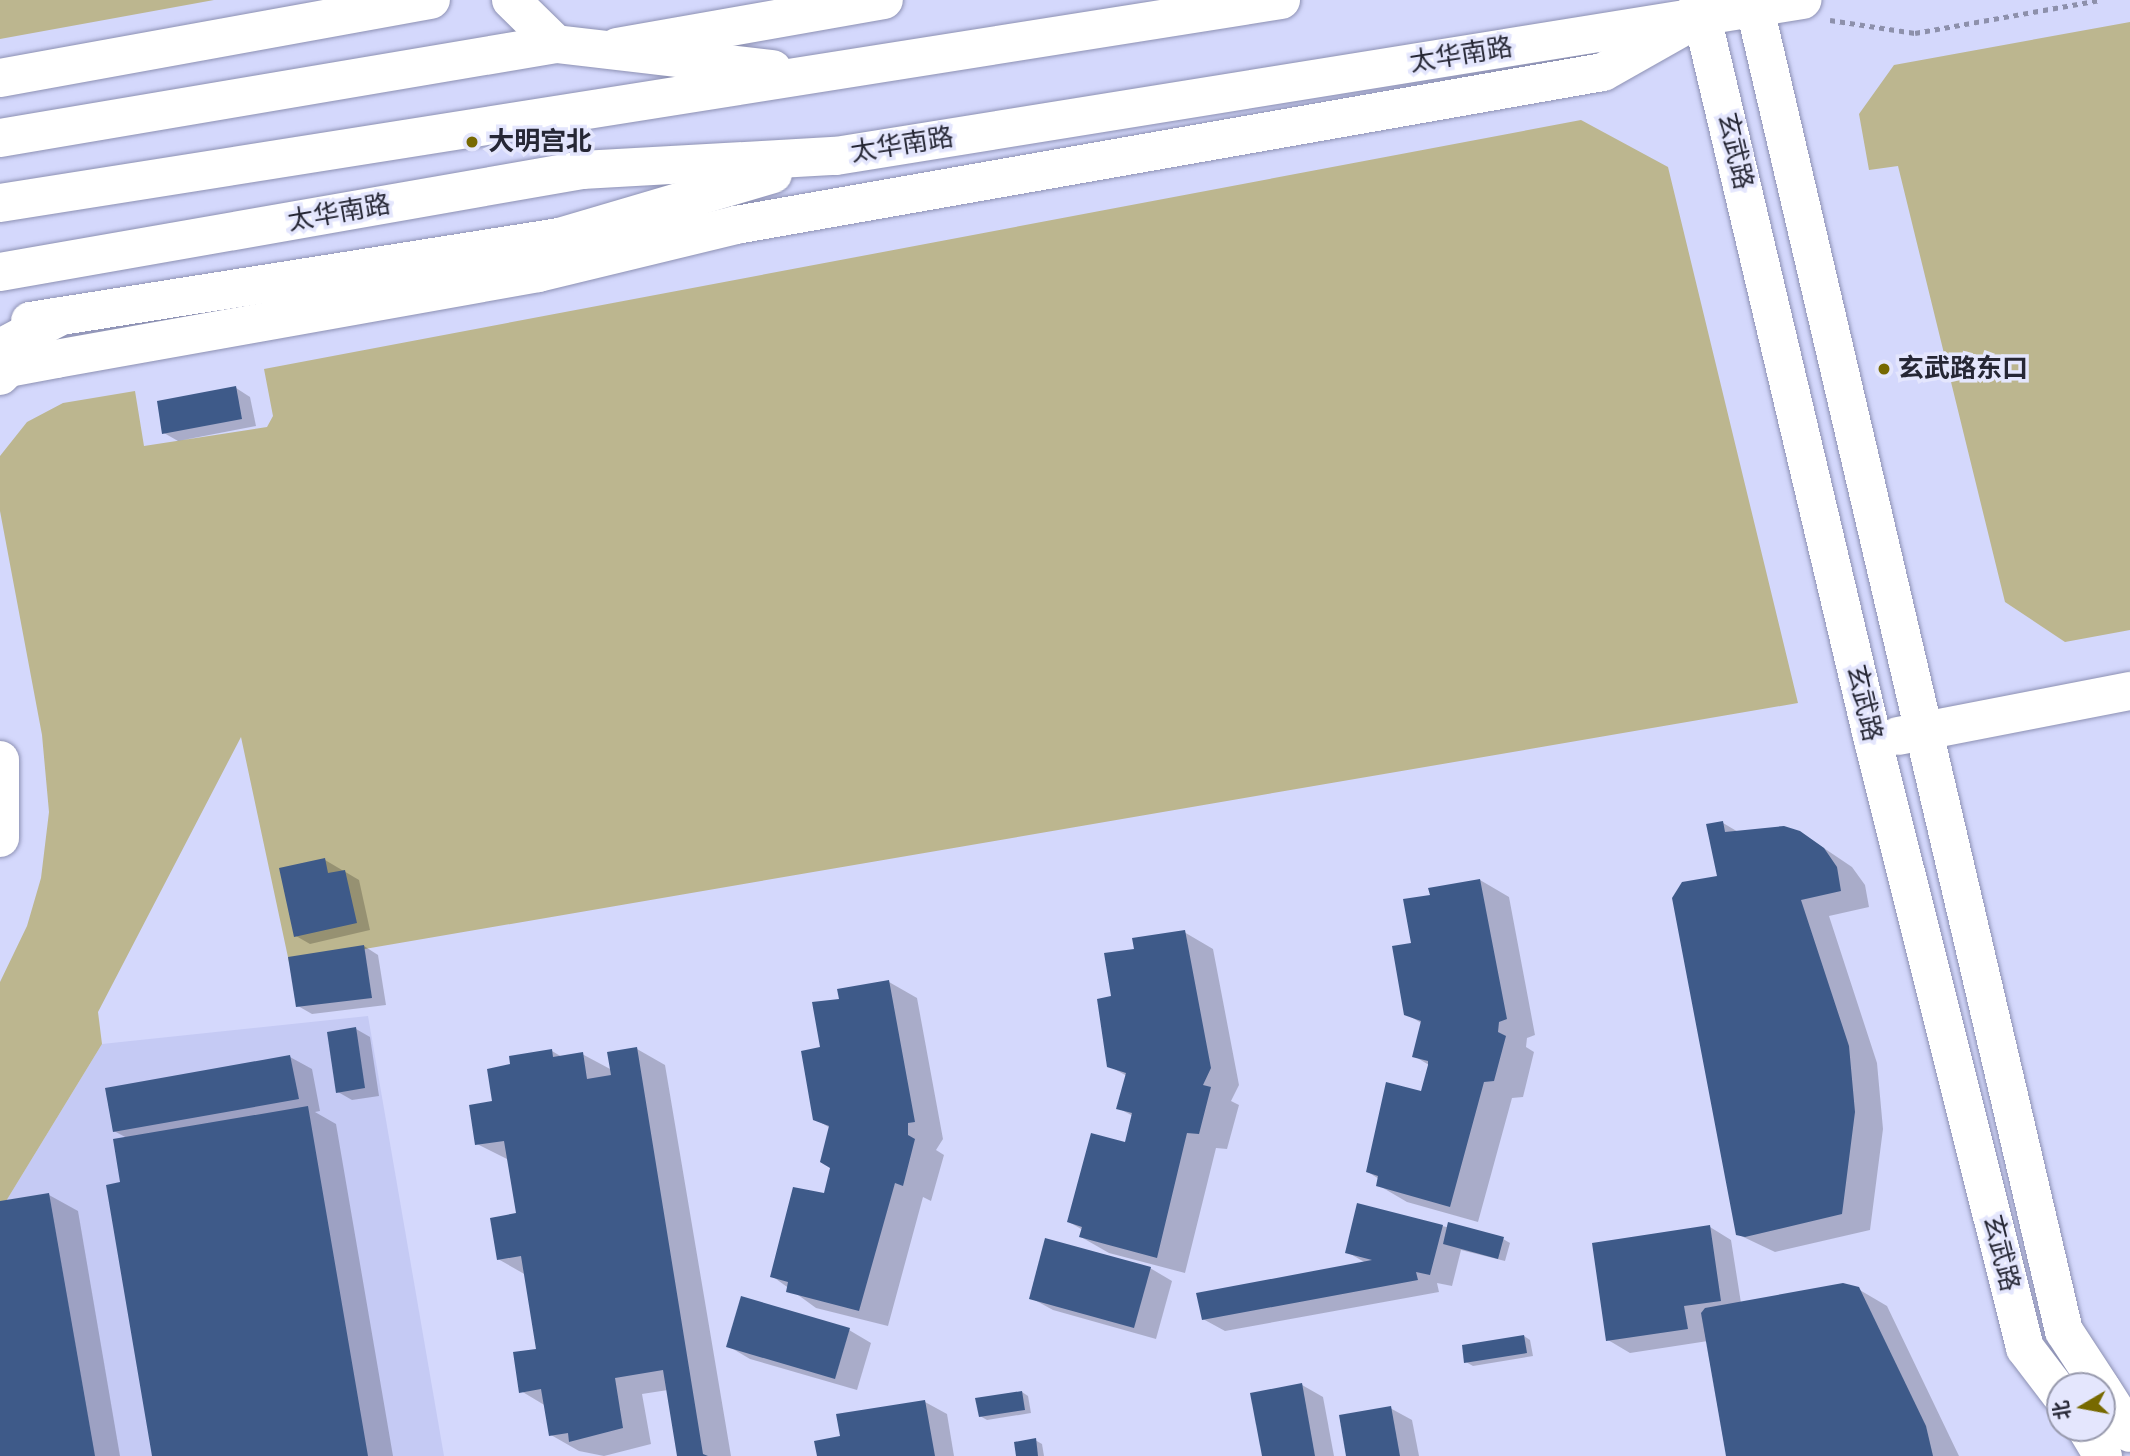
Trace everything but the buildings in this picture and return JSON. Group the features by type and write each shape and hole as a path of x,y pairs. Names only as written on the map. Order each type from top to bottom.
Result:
{"main road":[{"path":"0,78 431,0"},
{"path":"511,0 556,44"},
{"path":"603,49 884,0"},
{"path":"0,203 1281,0"},
{"name":"太华南路","path":"0,272 582,170 836,156 1700,8 1753,4 1811,9"},
{"name":"玄武路","path":"1753,4 2064,1331 2091,1372"},
{"path":"0,376 8,368 538,273 736,225 1603,72 1700,8"},
{"name":"玄武路","path":"1700,8 1873,741 2025,1348 2046,1376"},
{"path":"0,138 556,44 820,75"},
{"path":"0,327 559,237 836,156"},
{"path":"0,348 61,316"},
{"path":"1873,741 2130,691"},
{"path":"0,760 0,838"},
{"name":"玄武路","path":"2116,1411 2130,1433"}],"path":[{"path":"1811,9 1915,33 2100,0"}],"shaded area":[{"path":"0,0 214,0 0,39"},
{"path":"2130,22 2130,630 2065,642 2005,602 1898,166 1869,170 1859,114 1894,65"},
{"path":"1581,120 1668,167 1798,703 289,962 241,737 98,1012 102,1044 0,1211 0,982 27,926 41,878 49,812 42,735 0,511 0,456 27,422 63,403 135,391 144,446 267,427 273,416 264,369"},
{"path":"368,1016 444,1456 0,1456 0,1211 102,1044"}],"place":[{"name":"大明宫北","path":"472,142"},
{"name":"玄武路东口","path":"1884,369"}]}
